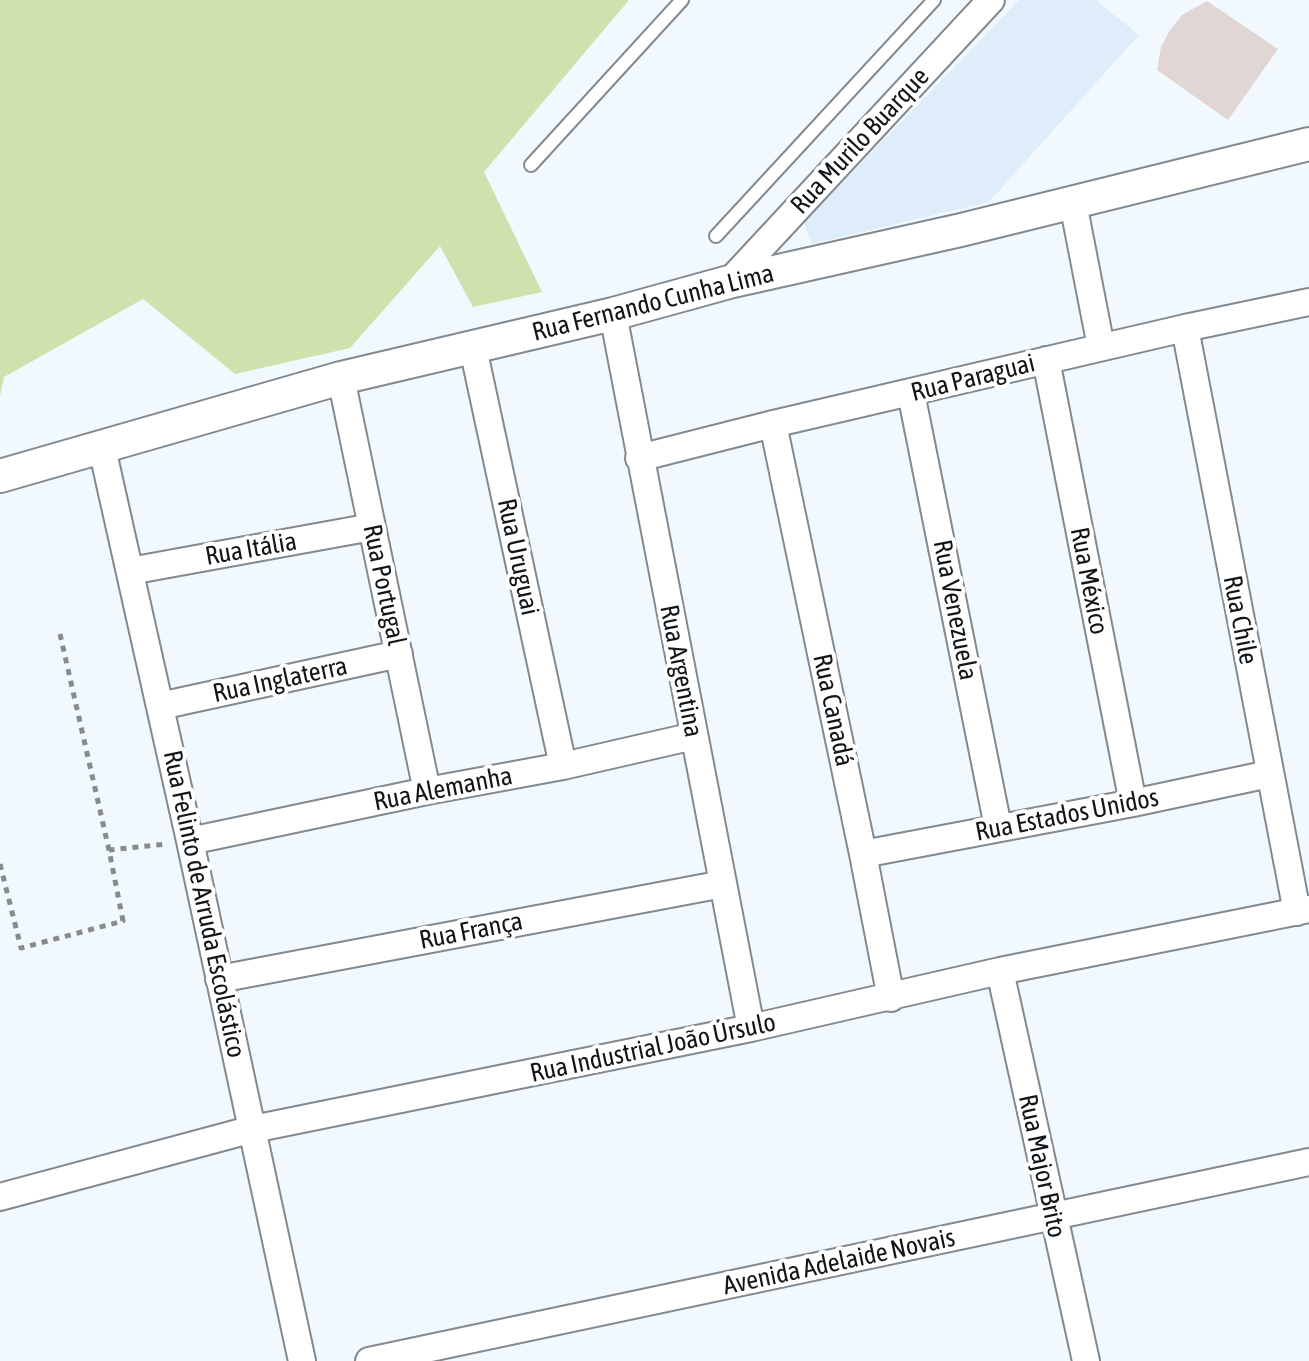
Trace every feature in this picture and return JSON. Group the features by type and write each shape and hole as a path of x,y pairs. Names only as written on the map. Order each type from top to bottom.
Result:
{"street":[{"name":"Rua Murilo Buarque","path":"729,282 991,0"},
{"name":"Rua Fernando Cunha Lima","path":"0,476 341,378 1309,144"},
{"path":"1073,203 1101,347"},
{"name":"Rua Paraguai","path":"639,458 1101,347 1309,302"},
{"name":"Rua Argentina","path":"613,314 751,1028"},
{"name":"Rua Chile","path":"1185,328 1269,774 1303,911"},
{"name":"Rua Uruguai","path":"473,348 563,766"},
{"name":"Rua México","path":"1046,360 1133,803"},
{"name":"Rua Portugal","path":"341,378 427,791"},
{"name":"Rua Venezuela","path":"911,393 998,827"},
{"name":"Rua Canadá","path":"773,424 891,998"},
{"name":"Rua Felinto de Arruda Escolástico","path":"102,448 302,1361"},
{"name":"Rua Itália","path":"130,571 372,527"},
{"name":"Rua Inglaterra","path":"160,706 399,654"},
{"name":"Rua Alemanha","path":"190,841 563,766 694,736"},
{"name":"Rua Estados Unidos","path":"863,854 1269,774"},
{"name":"Rua França","path":"219,979 723,884"},
{"name":"Rua Industrial João Úrsulo","path":"0,1197 253,1129 751,1028 1000,971 1303,911"},
{"name":"Rua Major Brito","path":"1000,971 1086,1361"},
{"name":"Avenida Adelaide Novais","path":"369,1361 1309,1162"}],"lane":[{"path":"531,165 682,0"},
{"path":"716,236 934,0"}],"path":[{"path":"0,864 21,948 123,921 60,634"},
{"path":"109,850 190,841"}],"shaded area":[{"path":"1019,0 1096,0 1139,35 989,202 811,244 804,222"}],"green space":[{"path":"0,0 629,0 484,172 542,292 473,307 440,246 350,348 235,374 143,299 4,377 0,396"}],"building":[{"path":"1207,1 1278,49 1228,120 1157,70 1161,47 1170,30 1182,15"}]}
